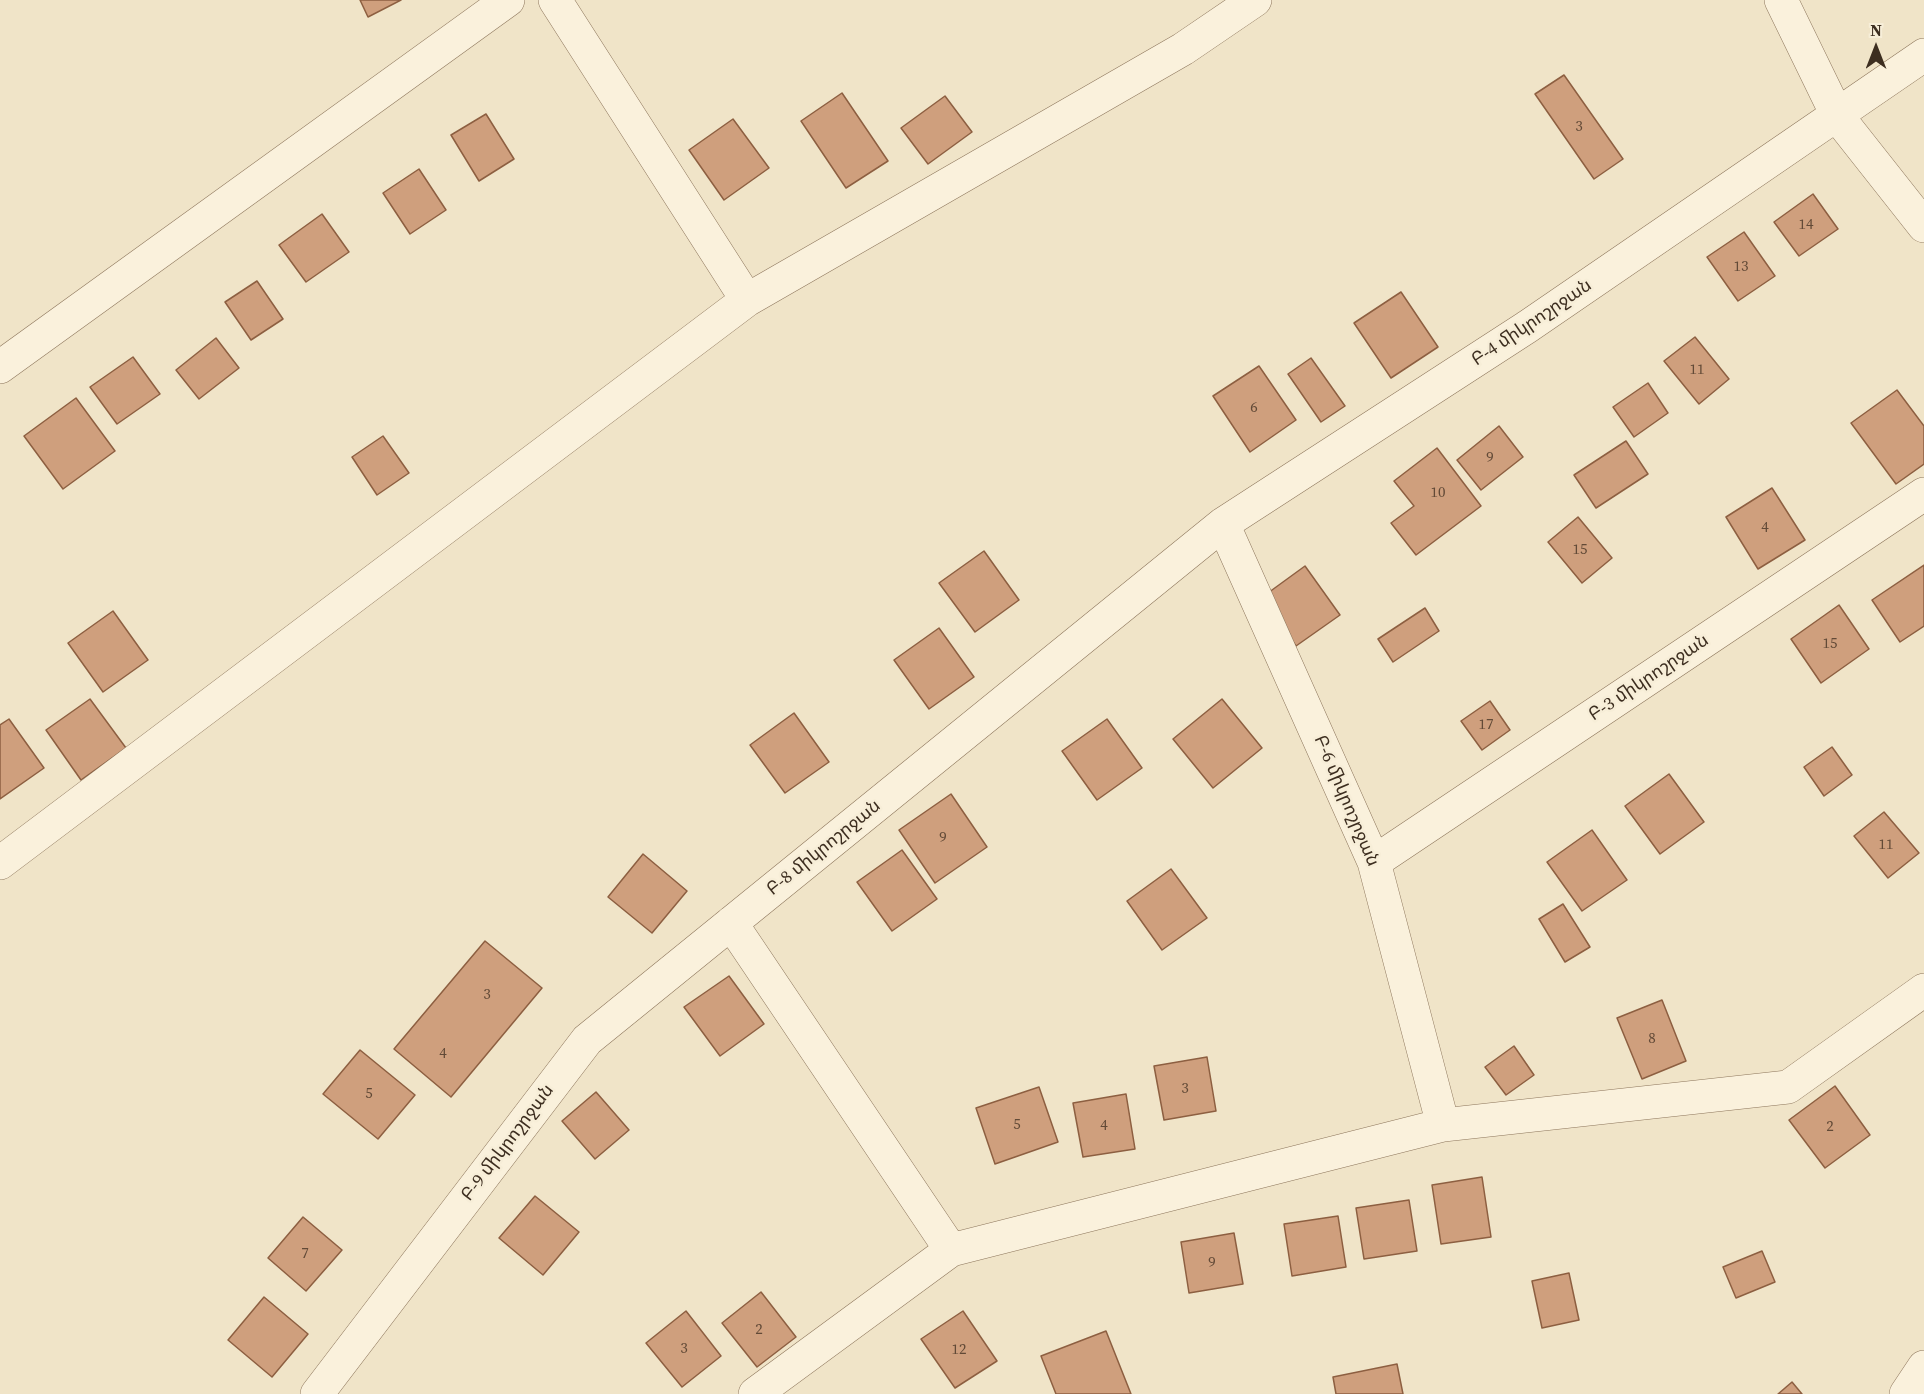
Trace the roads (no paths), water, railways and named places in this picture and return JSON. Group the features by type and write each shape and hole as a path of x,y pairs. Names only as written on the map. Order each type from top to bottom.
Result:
{"street":[{"path":"0,367 508,0"},
{"path":"555,0 747,300"},
{"path":"0,863 747,300 1184,49 1255,0"},
{"path":"1781,0 1838,117 1924,226"},
{"name":"Բ-4 միկրոշրջան","path":"1223,524 1527,327 1838,117 1924,56"},
{"name":"Բ-3 միկրոշրջան","path":"1374,862 1924,494"},
{"name":"Բ-6 միկրոշրջան","path":"1223,524 1374,862 1443,1125"},
{"name":"Բ-8 միկրոշրջան","path":"731,923 1223,524"},
{"path":"731,923 951,1250"},
{"name":"Բ-9 միկրոշրջան","path":"317,1394 587,1040 731,923"},
{"path":"756,1394 951,1250 1443,1125 1788,1087 1924,990"},
{"path":"1906,1394 1924,1367"}]}
